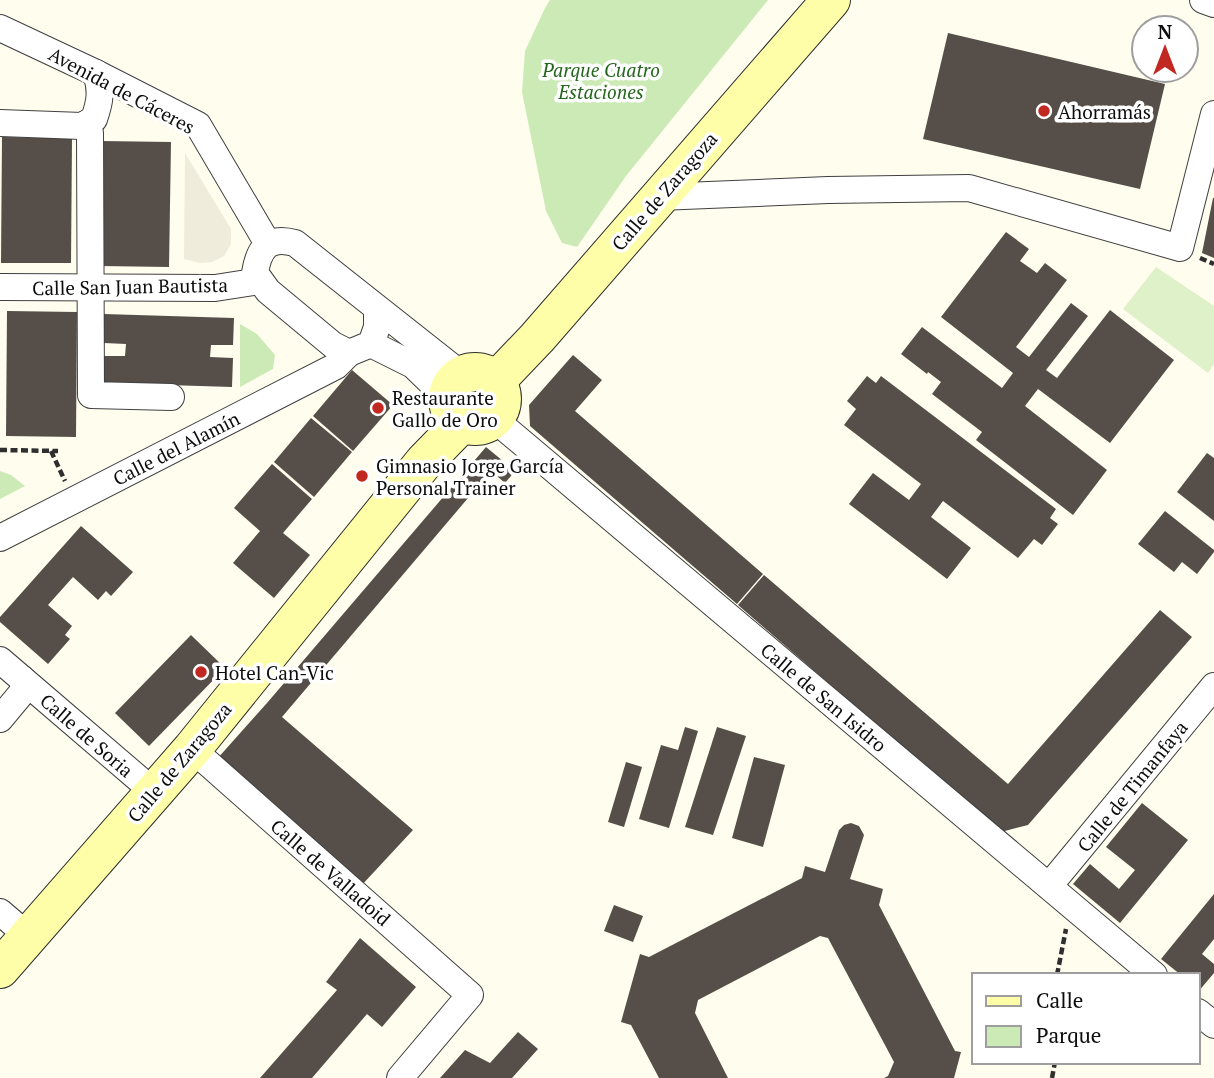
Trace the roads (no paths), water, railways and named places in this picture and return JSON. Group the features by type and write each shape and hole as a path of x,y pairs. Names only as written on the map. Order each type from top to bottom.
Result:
{"street":[{"name":"Calle de Zaragoza","path":"0,969 14,924 154,792 192,749 472,400 546,328 831,0"},
{"path":"1203,0 1214,4"},
{"name":"Avenida de Cáceres","path":"0,28 198,125 268,244"},
{"path":"0,123 82,126 94,120 100,102 100,85 96,73"},
{"path":"659,197 969,188 1180,248 1214,114"},
{"path":"82,126 90,133 91,395 172,397"},
{"path":"282,240 295,243 377,309 472,400 412,365 360,349 333,345 268,291 255,272 257,257 268,244 282,240"},
{"name":"Calle San Juan Bautista","path":"0,287 215,288 260,281"},
{"path":"360,349 377,327 377,309"},
{"name":"Calle del Alamín","path":"0,538 336,366 360,349"},
{"name":"Calle de San Isidro","path":"472,400 1152,973"},
{"name":"Calle de Soria","path":"0,660 154,792"},
{"name":"Calle de Soria","path":"0,719 25,689 21,678"},
{"name":"Calle de Timanfaya","path":"1049,886 1214,686"},
{"name":"Calle de Valladoid","path":"192,749 470,995 400,1078"}],"place":[{"name":"Ahorramás","path":"1044,111"},
{"name":"Restaurante Gallo de Oro","path":"378,408"},
{"name":"Gimnasio Jorge García Personal Trainer","path":"362,476"},
{"name":"Hotel Can-Vic","path":"201,672"}],"park label":[{"name":"Parque Cuatro Estaciones","path":"601,80"}]}
